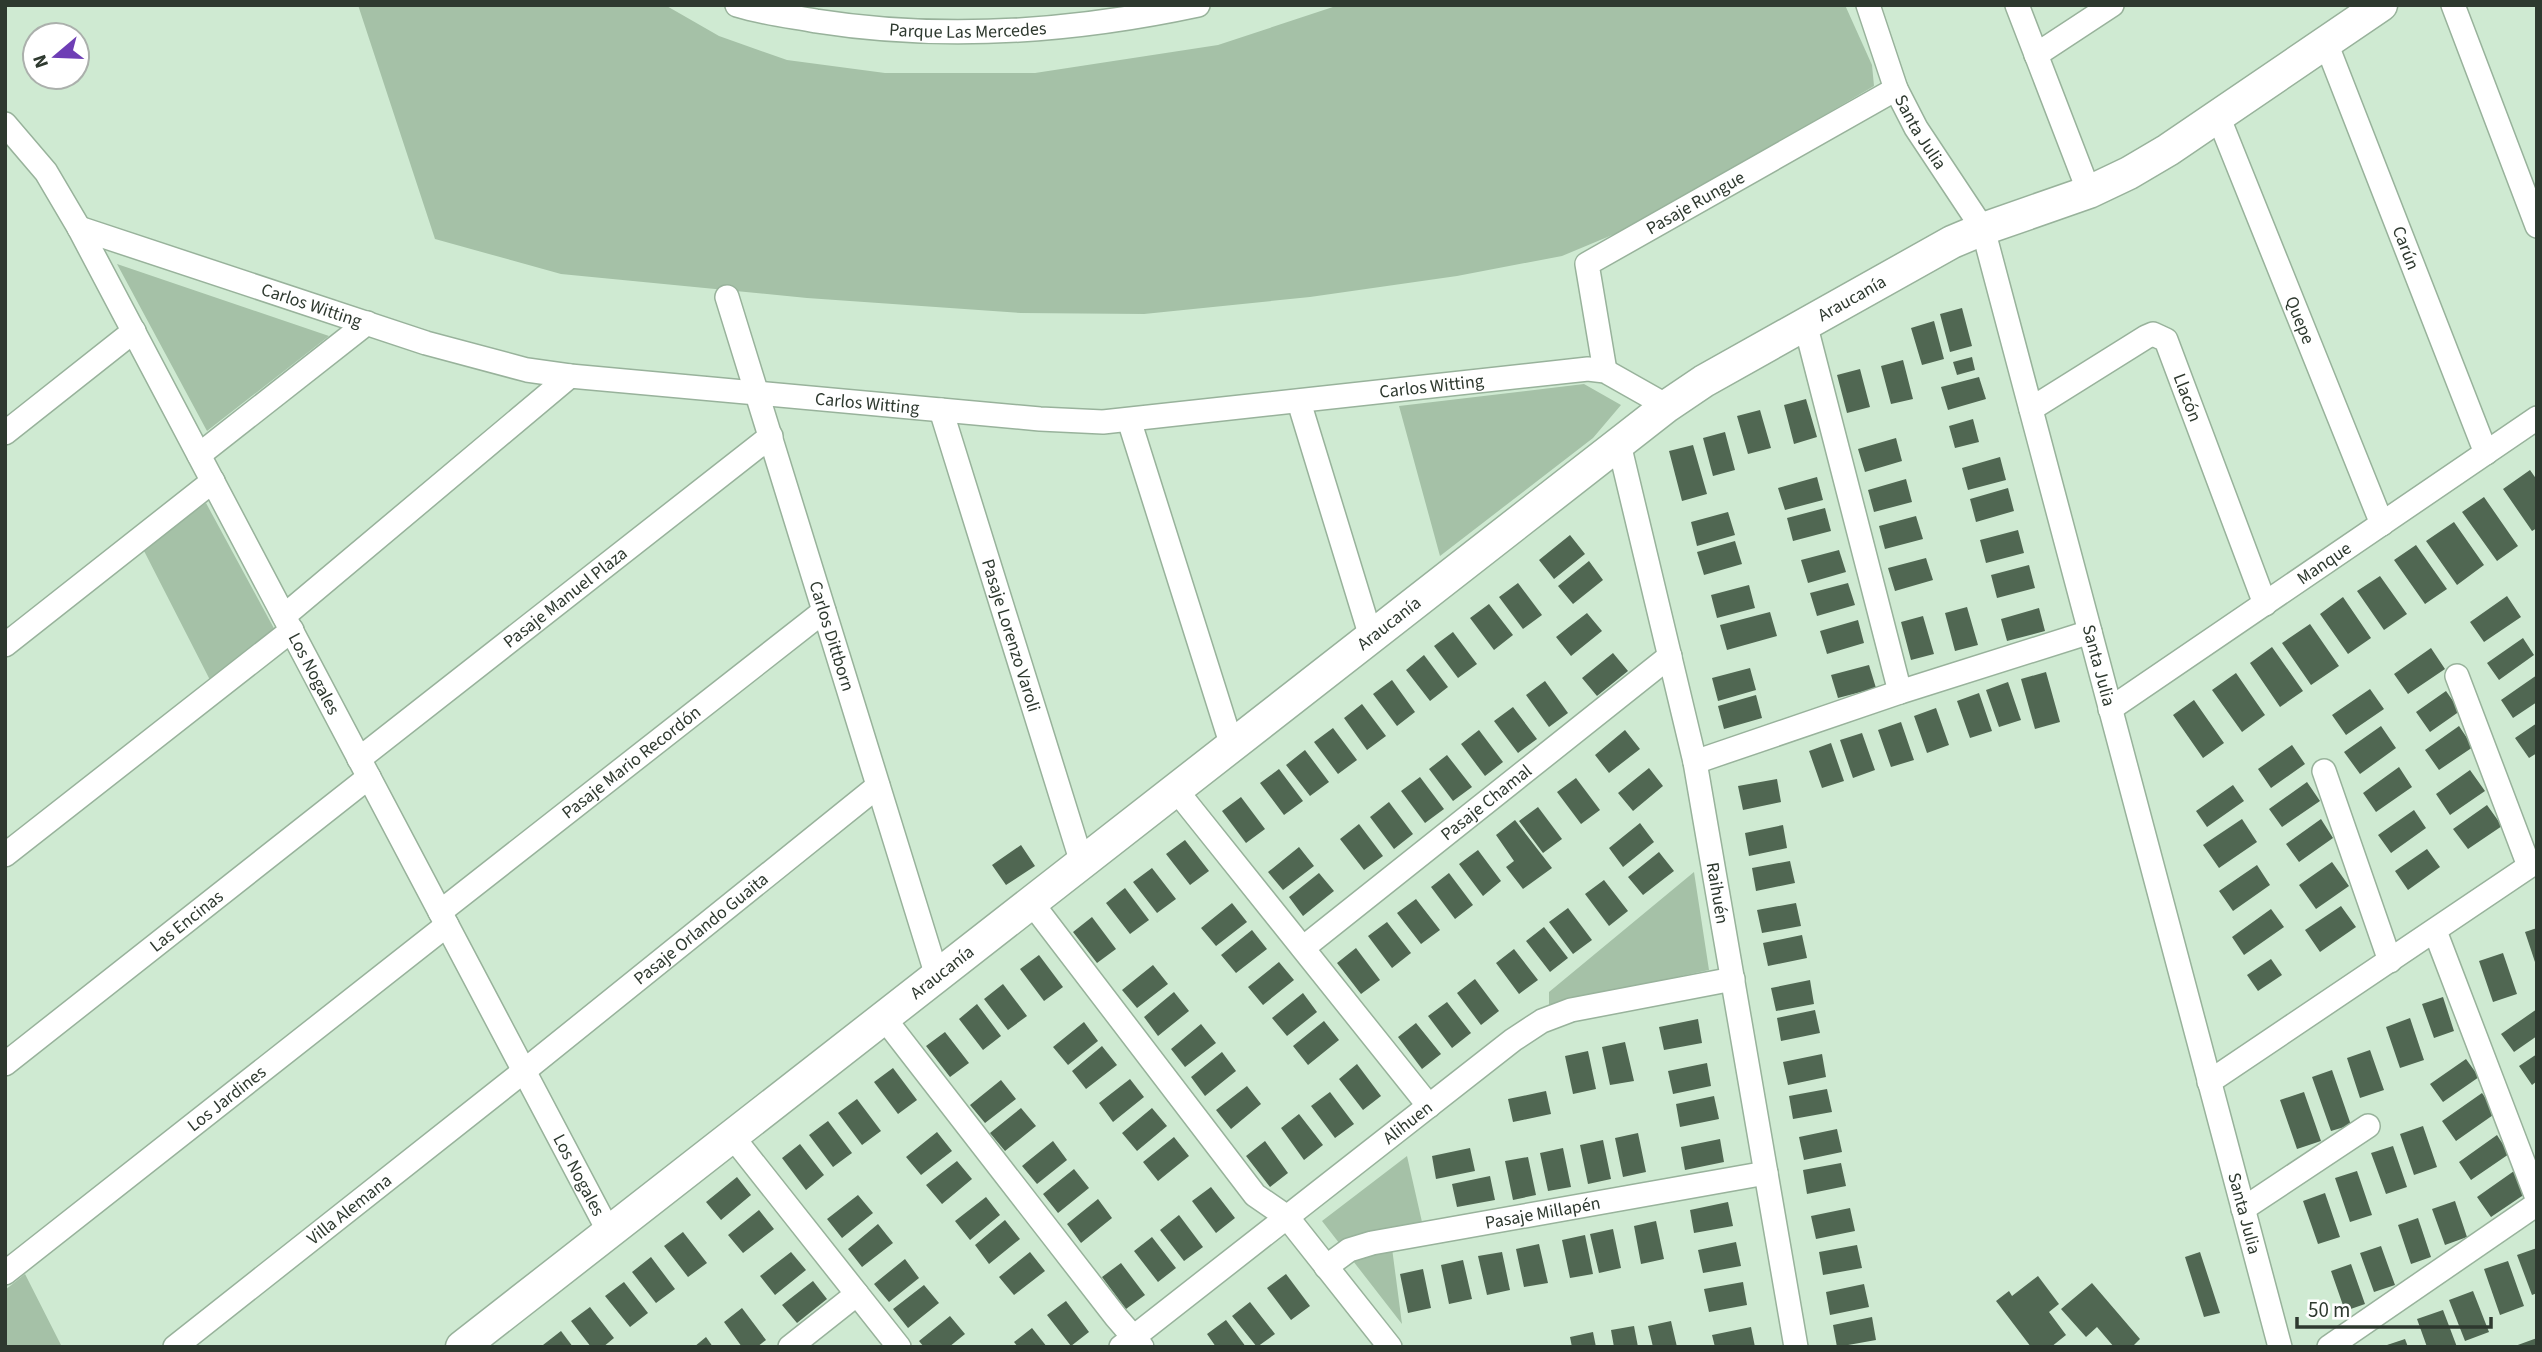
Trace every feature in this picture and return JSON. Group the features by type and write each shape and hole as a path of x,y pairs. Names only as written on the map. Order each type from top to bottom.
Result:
{"street":[{"name":"Parque Las Mercedes","path":"737,5 786,17 842,25 959,32 1055,28 1127,19 1198,5"},
{"name":"Santa Julia","path":"1868,5 1896,89 1916,128 1983,229 2280,1347"},
{"path":"2017,5 2089,192"},
{"path":"2036,55 2112,5"},
{"name":"Araucanía","path":"462,1347 1667,406 1704,381 1922,257 1983,229 2089,192 2129,173 2381,5"},
{"path":"2453,5 2537,226"},
{"name":"Carún","path":"2326,43 2486,453"},
{"name":"Pasaje Rungue","path":"1605,371 1587,264 1896,89"},
{"name":"Quepe","path":"2218,116 2382,524"},
{"name":"Los Nogales","path":"5,124 46,172 79,228 609,1232"},
{"name":"Carlos Witting","path":"79,228 490,361 570,376 1077,421 1129,420 1575,370 1605,371 1667,406"},
{"name":"Carlos Dittborn","path":"727,297 937,976"},
{"path":"199,455 366,323"},
{"path":"1805,323 1900,692"},
{"path":"5,433 134,331"},
{"name":"Llacón","path":"2031,409 2146,337 2153,334 2166,340 2265,604"},
{"path":"5,855 288,623 570,376"},
{"path":"1299,402 1371,637"},
{"name":"Pasaje Lorenzo Varoli","path":"941,410 1082,863"},
{"name":"Manque","path":"2110,709 2537,418"},
{"path":"1129,420 1232,746"},
{"name":"Pasaje Manuel Plaza","path":"364,768 771,436"},
{"name":"Raihuén","path":"1619,444 1695,762 1796,1347"},
{"path":"5,645 213,481"},
{"name":"Pasaje Mario Recordón","path":"444,919 824,611"},
{"path":"1695,762 1900,692 2090,632"},
{"name":"Pasaje Chamal","path":"1303,948 1670,656"},
{"path":"2209,1082 2533,864 2457,676"},
{"name":"Las Encinas","path":"5,1064 364,768"},
{"path":"2324,771 2390,961"},
{"name":"Pasaje Orlando Guaita","path":"524,1071 878,786"},
{"path":"1176,790 1429,1106"},
{"path":"1031,902 1255,1195 1287,1217 1390,1347"},
{"name":"Los Jardines","path":"5,1273 444,919"},
{"path":"2435,931 2537,1198"},
{"name":"Alihuen","path":"1133,1343 1287,1217 1513,1040 1542,1021 1571,1010 1733,979"},
{"path":"884,1018 1116,1317 1133,1343"},
{"name":"Villa Alemana","path":"175,1347 524,1071"},
{"path":"2243,1209 2368,1126"},
{"path":"732,1136 899,1347"},
{"name":"Pasaje Millapén","path":"1326,1266 1349,1251 1372,1243 1766,1173"},
{"path":"2329,1347 2537,1204"},
{"path":"790,1347 857,1294"}],"green space":[{"path":"358,5 665,5 719,36 787,60 885,73 1035,73 1218,45 1339,5 1845,5 1872,65 1874,86 1641,223 1562,256 1457,276 1310,297 1144,314 1021,313 807,298 561,274 435,239"},
{"path":"117,264 329,336 207,431"},
{"path":"1584,384 1621,405 1593,438 1440,556 1399,406"},
{"path":"206,503 277,634 210,680 142,547"},
{"path":"1694,872 1709,970 1549,1005 1549,992"},
{"path":"1407,1156 1422,1222 1390,1233 1402,1324 1322,1221"},
{"path":"25,1274 62,1347 5,1347 5,1290"}],"building":[{"path":"1962,308 1972,346 1950,352 1940,314"},
{"path":"1934,321 1944,359 1922,365 1911,328"},
{"path":"1972,357 1975,370 1957,375 1953,362"},
{"path":"1903,360 1913,399 1891,404 1881,366"},
{"path":"1860,369 1870,407 1847,413 1837,375"},
{"path":"1979,377 1986,399 1948,410 1941,387"},
{"path":"1806,399 1817,437 1794,444 1784,405"},
{"path":"1760,410 1771,448 1748,454 1737,416"},
{"path":"1973,419 1979,442 1955,448 1949,426"},
{"path":"1725,432 1735,470 1713,476 1703,438"},
{"path":"1896,438 1902,461 1865,472 1858,449"},
{"path":"1693,445 1707,494 1682,501 1669,451"},
{"path":"2000,457 2006,480 1968,490 1962,468"},
{"path":"2530,470 2537,480 2537,528 2532,531 2503,489"},
{"path":"1817,477 1823,500 1785,510 1778,488"},
{"path":"1906,479 1912,502 1874,512 1868,490"},
{"path":"2008,488 2014,511 1976,522 1970,499"},
{"path":"2484,497 2518,546 2497,561 2462,512"},
{"path":"1825,508 1831,531 1793,541 1787,518"},
{"path":"1728,512 1735,535 1697,546 1691,522"},
{"path":"1916,516 1923,539 1885,549 1879,526"},
{"path":"2454,522 2484,565 2457,585 2426,541"},
{"path":"2018,530 2024,553 1986,563 1980,540"},
{"path":"1570,535 1585,554 1554,579 1539,560"},
{"path":"1735,541 1742,564 1704,575 1697,552"},
{"path":"2416,545 2447,589 2425,604 2394,560"},
{"path":"1839,550 1846,572 1808,583 1801,560"},
{"path":"1926,558 1933,580 1895,591 1888,568"},
{"path":"1589,561 1603,580 1573,604 1558,586"},
{"path":"2029,565 2035,588 1997,598 1991,575"},
{"path":"2380,576 2407,614 2384,630 2357,591"},
{"path":"1518,583 1542,615 1523,629 1499,597"},
{"path":"1848,583 1855,605 1817,616 1810,593"},
{"path":"1749,585 1755,608 1717,618 1711,595"},
{"path":"2507,596 2521,617 2484,642 2470,622"},
{"path":"2343,597 2371,638 2348,654 2320,614"},
{"path":"1489,604 1513,635 1494,650 1470,618"},
{"path":"1967,607 1978,645 1955,651 1945,613"},
{"path":"2039,608 2045,631 2007,641 2001,619"},
{"path":"1770,612 1777,636 1727,650 1720,625"},
{"path":"1587,613 1602,631 1571,656 1556,637"},
{"path":"1923,616 1934,654 1911,660 1901,622"},
{"path":"1858,620 1864,643 1827,654 1820,631"},
{"path":"2310,624 2339,666 2311,685 2282,643"},
{"path":"1453,632 1477,664 1458,678 1434,646"},
{"path":"2523,638 2534,655 2499,680 2487,663"},
{"path":"2272,647 2303,691 2280,707 2250,663"},
{"path":"2431,648 2445,669 2408,694 2394,674"},
{"path":"1613,653 1628,671 1597,696 1582,678"},
{"path":"1424,655 1448,687 1430,701 1406,670"},
{"path":"1869,665 1876,688 1838,698 1831,675"},
{"path":"1750,668 1756,690 1718,701 1712,678"},
{"path":"2046,672 2060,722 2035,729 2021,679"},
{"path":"2236,673 2265,715 2242,732 2212,690"},
{"path":"2537,675 2537,702 2513,718 2501,700"},
{"path":"1392,680 1415,712 1397,726 1373,694"},
{"path":"1545,681 1568,713 1549,727 1526,695"},
{"path":"2008,682 2021,720 1999,727 1986,690"},
{"path":"2370,689 2384,709 2346,735 2332,715"},
{"path":"2446,691 2460,711 2430,732 2416,712"},
{"path":"1979,693 1992,731 1970,738 1957,701"},
{"path":"1756,695 1762,718 1724,729 1718,706"},
{"path":"2194,700 2224,743 2203,758 2173,715"},
{"path":"1362,704 1386,736 1367,750 1344,718"},
{"path":"1513,707 1537,739 1518,753 1494,721"},
{"path":"1936,708 1949,745 1927,753 1914,716"},
{"path":"1901,722 1914,760 1891,767 1878,730"},
{"path":"2537,723 2537,753 2529,758 2515,738"},
{"path":"2381,726 2396,748 2360,774 2344,752"},
{"path":"2459,726 2473,747 2439,770 2425,750"},
{"path":"1333,728 1357,760 1338,774 1314,742"},
{"path":"1479,730 1503,762 1485,776 1461,744"},
{"path":"1625,730 1640,749 1609,773 1595,755"},
{"path":"1862,733 1875,770 1853,778 1840,740"},
{"path":"1831,743 1844,781 1822,788 1809,751"},
{"path":"2292,745 2305,764 2271,788 2258,769"},
{"path":"1305,750 1329,782 1310,796 1286,765"},
{"path":"1447,755 1472,787 1453,801 1429,769"},
{"path":"2399,767 2412,787 2376,812 2363,793"},
{"path":"1649,768 1663,786 1633,811 1618,793"},
{"path":"1279,769 1303,801 1284,815 1260,783"},
{"path":"2470,770 2485,791 2450,815 2436,794"},
{"path":"1420,777 1444,809 1425,823 1401,791"},
{"path":"1576,778 1600,810 1581,824 1557,792"},
{"path":"1777,779 1781,802 1743,810 1738,786"},
{"path":"2307,782 2320,801 2282,827 2269,809"},
{"path":"2233,785 2244,801 2207,827 2196,811"},
{"path":"1241,797 1265,829 1246,843 1222,811"},
{"path":"1389,802 1413,834 1394,849 1370,817"},
{"path":"2487,805 2502,826 2468,849 2453,829"},
{"path":"1538,807 1562,839 1543,853 1519,821"},
{"path":"2414,810 2426,828 2391,853 2378,835"},
{"path":"2242,819 2257,842 2219,868 2203,845"},
{"path":"2321,819 2333,838 2299,862 2286,844"},
{"path":"1515,820 1552,868 1523,889 1506,867 1514,861 1496,835"},
{"path":"1640,823 1654,842 1623,867 1609,848"},
{"path":"1359,824 1383,856 1364,870 1340,839"},
{"path":"1783,825 1787,848 1749,856 1745,833"},
{"path":"1185,840 1209,871 1190,885 1166,854"},
{"path":"1021,845 1035,866 1006,885 992,865"},
{"path":"1299,847 1314,866 1283,890 1268,872"},
{"path":"2427,849 2440,867 2408,890 2395,871"},
{"path":"1478,850 1501,881 1483,896 1459,864"},
{"path":"1659,852 1674,871 1643,895 1628,877"},
{"path":"1790,861 1795,883 1756,891 1752,868"},
{"path":"2332,862 2349,886 2316,909 2299,885"},
{"path":"2257,865 2270,885 2233,911 2219,891"},
{"path":"1152,868 1176,899 1157,913 1133,882"},
{"path":"1319,873 1334,891 1303,916 1289,897"},
{"path":"1449,873 1473,905 1455,919 1431,887"},
{"path":"1604,880 1628,911 1609,926 1585,894"},
{"path":"1125,888 1149,920 1130,934 1106,903"},
{"path":"1416,899 1440,930 1421,944 1397,913"},
{"path":"1232,903 1247,922 1216,946 1201,928"},
{"path":"1796,903 1801,926 1762,933 1757,910"},
{"path":"2341,906 2356,927 2320,952 2305,930"},
{"path":"1568,908 1592,940 1573,954 1549,922"},
{"path":"2271,909 2284,927 2244,955 2232,937"},
{"path":"1092,917 1116,949 1097,963 1073,932"},
{"path":"1387,922 1411,953 1392,968 1368,936"},
{"path":"1544,927 1568,958 1550,972 1526,941"},
{"path":"2537,928 2537,965 2536,965 2525,932"},
{"path":"1252,930 1267,949 1236,973 1221,955"},
{"path":"1802,935 1807,958 1768,966 1763,943"},
{"path":"1356,948 1380,980 1361,994 1337,963"},
{"path":"1514,949 1538,980 1519,994 1496,963"},
{"path":"2503,953 2517,994 2493,1002 2479,961"},
{"path":"1039,955 1063,987 1044,1001 1020,969"},
{"path":"2271,959 2282,975 2258,991 2247,975"},
{"path":"1279,962 1294,980 1263,1005 1248,987"},
{"path":"1153,965 1168,984 1137,1008 1122,990"},
{"path":"1475,979 1499,1011 1481,1025 1457,993"},
{"path":"1810,980 1814,1004 1776,1011 1771,988"},
{"path":"1003,984 1027,1016 1008,1030 984,999"},
{"path":"1174,992 1189,1011 1158,1036 1144,1017"},
{"path":"1303,993 1317,1012 1287,1036 1272,1018"},
{"path":"2443,997 2454,1031 2434,1038 2422,1004"},
{"path":"1447,1002 1471,1033 1452,1048 1428,1016"},
{"path":"977,1004 1001,1036 983,1050 959,1019"},
{"path":"2537,1009 2537,1036 2514,1052 2501,1034"},
{"path":"1815,1010 1820,1033 1781,1041 1777,1018"},
{"path":"2410,1018 2424,1060 2400,1068 2386,1027"},
{"path":"1698,1019 1702,1043 1664,1050 1659,1027"},
{"path":"1324,1021 1339,1040 1308,1065 1293,1046"},
{"path":"1084,1022 1098,1041 1068,1065 1053,1047"},
{"path":"1416,1023 1441,1054 1422,1069 1398,1037"},
{"path":"1201,1024 1216,1043 1185,1067 1171,1049"},
{"path":"945,1032 969,1063 950,1077 926,1046"},
{"path":"1625,1042 1634,1081 1610,1085 1602,1047"},
{"path":"1102,1046 1117,1065 1086,1089 1072,1071"},
{"path":"2370,1050 2384,1090 2360,1098 2347,1058"},
{"path":"1588,1051 1596,1089 1573,1094 1565,1056"},
{"path":"1222,1052 1236,1071 1205,1096 1191,1077"},
{"path":"1822,1054 1826,1077 1788,1085 1783,1062"},
{"path":"2537,1054 2537,1081 2532,1085 2519,1066"},
{"path":"2466,1059 2479,1077 2443,1102 2430,1084"},
{"path":"1707,1063 1711,1086 1673,1094 1668,1071"},
{"path":"1357,1064 1381,1096 1363,1110 1339,1079"},
{"path":"893,1068 917,1100 898,1114 874,1082"},
{"path":"2332,1070 2351,1125 2331,1131 2312,1077"},
{"path":"1130,1079 1144,1097 1113,1122 1099,1103"},
{"path":"1001,1080 1016,1099 985,1123 970,1105"},
{"path":"1247,1086 1261,1104 1231,1129 1216,1110"},
{"path":"1827,1089 1832,1112 1793,1119 1789,1096"},
{"path":"1546,1091 1551,1114 1513,1122 1508,1099"},
{"path":"1330,1092 1354,1124 1335,1138 1311,1106"},
{"path":"2304,1092 2321,1141 2297,1149 2280,1100"},
{"path":"2482,1093 2496,1113 2456,1141 2442,1121"},
{"path":"1714,1096 1719,1119 1680,1127 1676,1104"},
{"path":"857,1099 881,1131 862,1145 838,1113"},
{"path":"1021,1108 1036,1126 1005,1151 990,1133"},
{"path":"1152,1108 1167,1126 1137,1151 1122,1133"},
{"path":"1299,1114 1323,1145 1304,1160 1281,1128"},
{"path":"828,1121 852,1153 833,1167 809,1135"},
{"path":"2423,1126 2437,1167 2414,1175 2400,1134"},
{"path":"1837,1129 1842,1152 1804,1160 1799,1137"},
{"path":"937,1132 952,1151 921,1175 906,1157"},
{"path":"1638,1133 1646,1172 1623,1177 1615,1138"},
{"path":"2497,1135 2509,1154 2471,1180 2459,1162"},
{"path":"1174,1137 1189,1156 1158,1181 1143,1162"},
{"path":"1720,1139 1724,1162 1685,1170 1681,1147"},
{"path":"1603,1140 1611,1179 1588,1184 1580,1145"},
{"path":"1053,1141 1067,1160 1037,1184 1022,1166"},
{"path":"1265,1141 1288,1173 1270,1187 1246,1156"},
{"path":"800,1144 824,1175 806,1190 782,1158"},
{"path":"2393,1146 2407,1187 2386,1194 2371,1153"},
{"path":"1470,1148 1475,1171 1436,1179 1432,1156"},
{"path":"1563,1148 1571,1187 1548,1191 1540,1153"},
{"path":"1528,1157 1536,1195 1513,1200 1505,1161"},
{"path":"957,1161 972,1179 942,1204 926,1185"},
{"path":"1841,1163 1846,1186 1807,1194 1803,1170"},
{"path":"1074,1169 1089,1188 1058,1213 1043,1194"},
{"path":"2357,1171 2372,1215 2350,1222 2335,1178"},
{"path":"2514,1171 2528,1192 2491,1217 2477,1197"},
{"path":"1490,1176 1495,1200 1457,1207 1452,1184"},
{"path":"737,1177 751,1195 721,1220 706,1202"},
{"path":"1211,1187 1235,1218 1216,1233 1192,1201"},
{"path":"2325,1193 2340,1237 2318,1244 2303,1201"},
{"path":"858,1195 873,1213 842,1238 827,1219"},
{"path":"986,1197 1000,1215 970,1240 955,1221"},
{"path":"1098,1199 1112,1218 1081,1243 1067,1224"},
{"path":"2455,1201 2467,1237 2445,1245 2432,1209"},
{"path":"1728,1202 1733,1226 1694,1233 1690,1210"},
{"path":"1850,1208 1855,1231 1816,1239 1811,1216"},
{"path":"759,1210 774,1229 743,1253 728,1235"},
{"path":"1179,1215 1203,1247 1184,1261 1160,1230"},
{"path":"2418,1218 2431,1257 2411,1264 2398,1225"},
{"path":"1005,1220 1020,1239 989,1264 975,1245"},
{"path":"1656,1221 1664,1259 1641,1264 1634,1226"},
{"path":"878,1224 893,1243 862,1267 848,1249"},
{"path":"1613,1229 1621,1268 1599,1273 1590,1234"},
{"path":"683,1232 707,1263 688,1277 664,1246"},
{"path":"1585,1235 1593,1274 1570,1278 1562,1240"},
{"path":"1152,1237 1176,1268 1158,1282 1134,1251"},
{"path":"1736,1242 1741,1266 1703,1273 1698,1250"},
{"path":"1539,1244 1548,1283 1524,1287 1516,1249"},
{"path":"1857,1245 1862,1268 1823,1275 1819,1252"},
{"path":"2381,1246 2395,1285 2374,1292 2360,1253"},
{"path":"2537,1248 2537,1293 2532,1295 2517,1255"},
{"path":"791,1252 806,1270 775,1295 760,1276"},
{"path":"1030,1252 1045,1271 1014,1295 999,1277"},
{"path":"1502,1252 1510,1290 1487,1295 1478,1256"},
{"path":"2200,1252 2220,1313 2204,1317 2185,1257"},
{"path":"651,1257 675,1289 656,1303 632,1272"},
{"path":"905,1259 919,1278 889,1302 874,1284"},
{"path":"1463,1260 1472,1299 1449,1304 1441,1265"},
{"path":"2508,1261 2524,1306 2500,1315 2484,1269"},
{"path":"1121,1263 1145,1295 1126,1309 1102,1277"},
{"path":"2351,1264 2365,1304 2345,1311 2331,1271"},
{"path":"1423,1269 1431,1308 1408,1313 1400,1274"},
{"path":"1286,1274 1310,1306 1291,1320 1267,1288"},
{"path":"2038,1276 2059,1304 2049,1312 2066,1335 2051,1347 2031,1347 1996,1301 2009,1291 2012,1296"},
{"path":"813,1281 827,1299 797,1323 782,1305"},
{"path":"624,1282 648,1313 630,1327 605,1296"},
{"path":"1743,1282 1747,1305 1709,1312 1704,1289"},
{"path":"2092,1283 2140,1339 2132,1347 2114,1347 2097,1327 2086,1337 2061,1309"},
{"path":"1864,1284 1869,1307 1830,1315 1826,1292"},
{"path":"924,1285 939,1303 908,1328 893,1309"},
{"path":"2473,1291 2489,1332 2465,1341 2449,1300"},
{"path":"1066,1301 1089,1332 1071,1346 1047,1315"},
{"path":"1250,1302 1275,1334 1257,1347 1232,1316"},
{"path":"590,1307 614,1338 603,1347 591,1347 571,1321"},
{"path":"742,1308 766,1340 757,1347 742,1347 724,1322"},
{"path":"2443,1310 2457,1347 2427,1347 2417,1319"},
{"path":"950,1316 965,1334 949,1347 924,1347 919,1341"},
{"path":"1872,1317 1876,1340 1837,1347 1833,1325"},
{"path":"1226,1320 1246,1347 1216,1347 1207,1334"},
{"path":"1671,1321 1677,1347 1653,1347 1648,1326"},
{"path":"1634,1326 1638,1347 1614,1347 1611,1330"},
{"path":"1751,1327 1755,1347 1715,1347 1712,1335"},
{"path":"1032,1328 1047,1347 1018,1347 1014,1342"},
{"path":"561,1331 573,1347 544,1347 543,1345"},
{"path":"1593,1332 1596,1347 1572,1347 1570,1337"},
{"path":"706,1337 713,1347 694,1347"},
{"path":"2537,1338 2537,1347 2515,1347 2515,1346"},
{"path":"2405,1339 2408,1347 2384,1347 2384,1346"}]}
